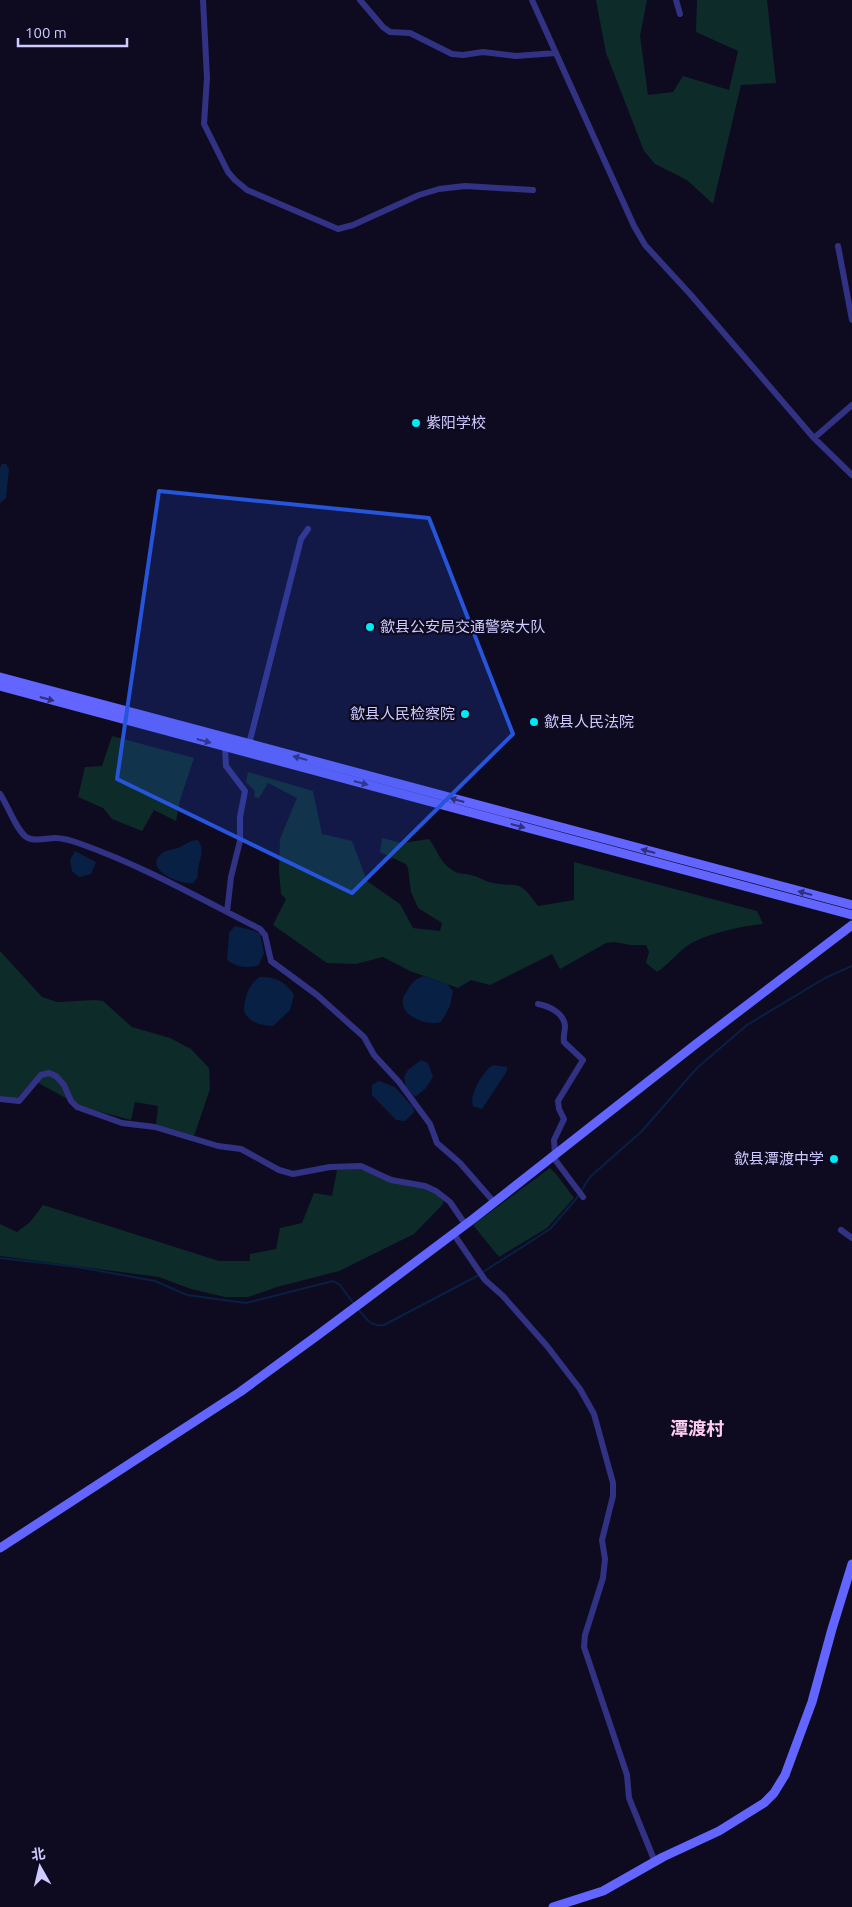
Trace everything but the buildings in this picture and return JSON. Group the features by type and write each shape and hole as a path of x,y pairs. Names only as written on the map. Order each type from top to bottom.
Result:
{"main road":[{"path":"0,677 852,906"},
{"path":"0,686 852,915"},
{"path":"0,1548 240,1392 453,1234 852,925"},
{"path":"554,1907 603,1891 655,1862 703,1840 764,1803 778,1788 788,1768 812,1702 852,1564"}],"street":[{"path":"203,0 207,78 204,124 228,172 246,190 338,229 353,225 419,195 439,189 465,186 532,190"},
{"path":"360,0 383,27 390,32 410,33 452,54 463,55 483,52 516,56 556,53"},
{"path":"532,0 634,226 645,245 691,295 814,438 852,475"},
{"path":"676,0 680,14"},
{"path":"838,246 852,320"},
{"path":"814,438 852,405"},
{"path":"249,744 301,539 308,529"},
{"path":"225,747 226,766 245,791 240,817 240,841 230,884 227,912"},
{"path":"0,794 8,805 20,831 27,838 58,838 79,843 130,864 260,929 265,935 271,961 317,995 364,1037 374,1055 399,1082 430,1124 437,1143 460,1163 494,1202"},
{"path":"538,1004 551,1008 561,1016 565,1025 564,1042 583,1060 558,1101 559,1109 564,1119 554,1140 554,1156 583,1197"},
{"path":"0,1099 19,1101 41,1075 49,1073 56,1076 64,1085 71,1101 77,1107 122,1123 155,1127 218,1146 241,1149 279,1170 293,1174 330,1167 361,1166 391,1180 426,1186 450,1202 465,1224"},
{"path":"841,1230 852,1238"},
{"path":"453,1234 485,1280 503,1296 564,1367 585,1396 595,1419 613,1483 613,1496 602,1540 605,1559 603,1578 585,1635 584,1647 627,1775 629,1798 655,1862"}],"highlighted area":[{"path":"159,491 429,518 513,734 352,893 117,779"}],"green space":[{"path":"596,0 647,0 640,36 648,95 673,92 683,76 729,90 738,51 696,32 697,0 767,0 776,83 741,85 713,204 687,180 655,164 644,151 606,53"},
{"path":"112,736 194,758 180,800 176,821 154,810 142,831 112,819 103,808 78,797 85,767 102,766"},
{"path":"248,772 313,791 322,834 352,841 367,881 400,904 413,928 440,931 442,923 418,908 411,892 406,864 380,852 382,838 402,843 429,839 442,860 452,870 490,882 518,886 526,891 538,906 574,900 574,862 757,911 763,924 724,931 694,942 657,972 646,963 649,952 646,945 614,942 606,943 560,969 552,954 490,985 471,980 458,988 410,971 383,957 356,964 327,963 273,925 286,899 281,894 279,871 280,839 297,798 268,783 259,798 254,797 255,791 246,782"},
{"path":"0,951 42,997 57,1002 103,1001 132,1027 170,1038 191,1049 209,1068 210,1089 194,1136 156,1125 158,1106 135,1102 131,1120 82,1107 33,1080 16,1099 0,1096"},
{"path":"347,1168 384,1174 410,1183 444,1198 443,1204 414,1234 339,1271 277,1287 248,1297 225,1297 191,1289 159,1277 0,1256 0,1224 17,1232 30,1222 43,1205 219,1261 250,1261 250,1254 276,1249 280,1228 302,1223 314,1193 332,1196 337,1170"},
{"path":"550,1168 574,1198 547,1228 499,1257 473,1225"}],"water":[{"path":"2,464 6,464 9,469 6,498 0,503 0,468"},
{"path":"198,840 202,849 198,877 193,883 180,882 160,871 157,866 157,860 161,854 191,841"},
{"path":"75,851 96,862 91,874 79,877 72,871 70,860"},
{"path":"235,926 260,934 264,953 259,965 242,967 227,960 229,933"},
{"path":"423,976 447,984 453,991 450,1006 441,1022 429,1023 416,1019 406,1011 403,1005 403,998 408,989 414,981"},
{"path":"260,977 280,981 294,995 290,1010 273,1026 256,1023 244,1011 248,992 253,983"},
{"path":"421,1060 428,1063 433,1077 425,1089 415,1097 406,1087 404,1077 408,1070"},
{"path":"493,1065 507,1067 507,1071 482,1109 473,1106 472,1101 475,1090 485,1072"},
{"path":"379,1081 395,1087 413,1107 414,1112 405,1121 396,1120 372,1095 372,1085"}],"waterway":[{"path":"483,1272 550,1229 576,1199 590,1177 642,1131 697,1068 747,1025 825,978 852,966"},
{"path":"0,1258 78,1267 155,1281 187,1295 246,1303 333,1281 340,1285 354,1304"},
{"path":"359,1310 372,1324 384,1325 479,1275"}],"place":[{"name":"紫阳学校","path":"416,423"},
{"name":"歙县公安局交通警察大队","path":"370,627"},
{"name":"歙县人民检察院","path":"465,714"},
{"name":"歙县人民法院","path":"534,722"},
{"name":"歙县潭渡中学","path":"834,1159"}],"district":[{"name":"潭渡村","path":"697,1429"}]}
